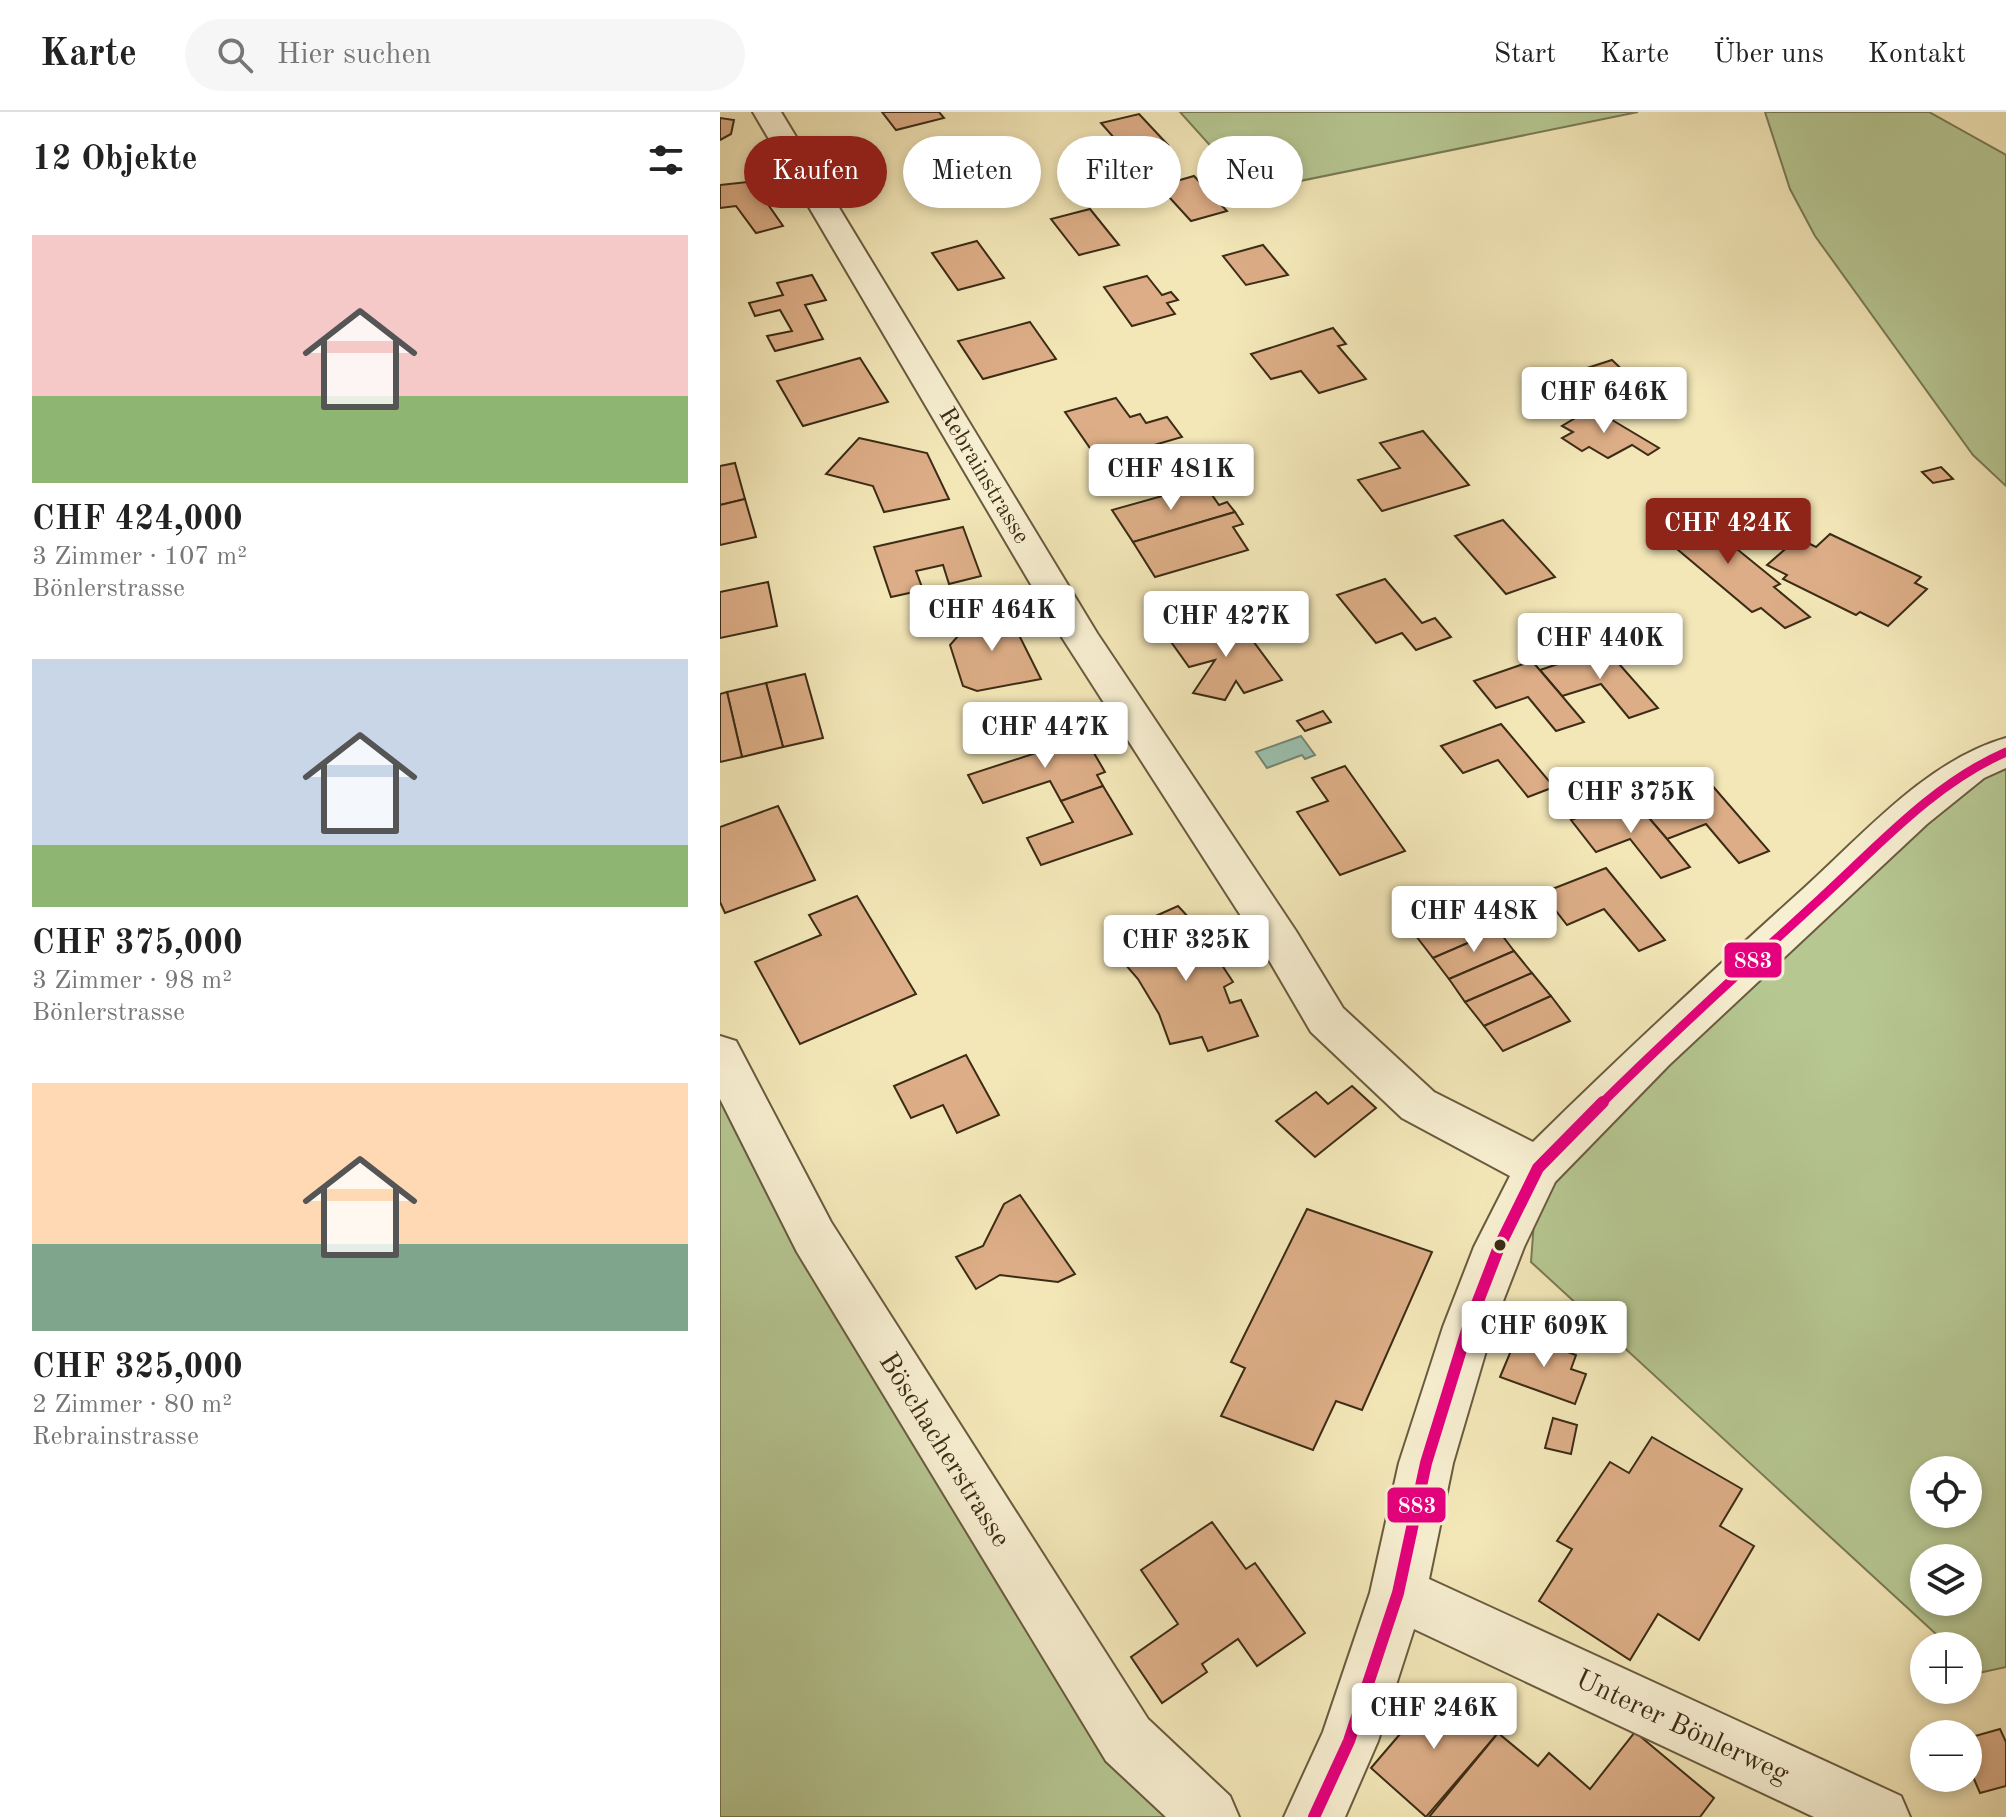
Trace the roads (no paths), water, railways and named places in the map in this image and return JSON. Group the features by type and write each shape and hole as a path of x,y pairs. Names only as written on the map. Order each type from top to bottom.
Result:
{"street":[{"name":"Rebrainstrasse","path":"767,112 1082,639 1327,1020 1418,1105 1538,1168"},
{"path":"1314,1817 1349,1741 1398,1593 1426,1463 1468,1327 1499,1247 1538,1168 1653,1052 1912,814 1970,768 2006,752"},
{"name":"Böschacherstrasse","path":"720,1054 814,1237 1127,1740 1209,1817"},
{"name":"Unterer Bönlerweg","path":"1398,1593 1880,1817"}]}
